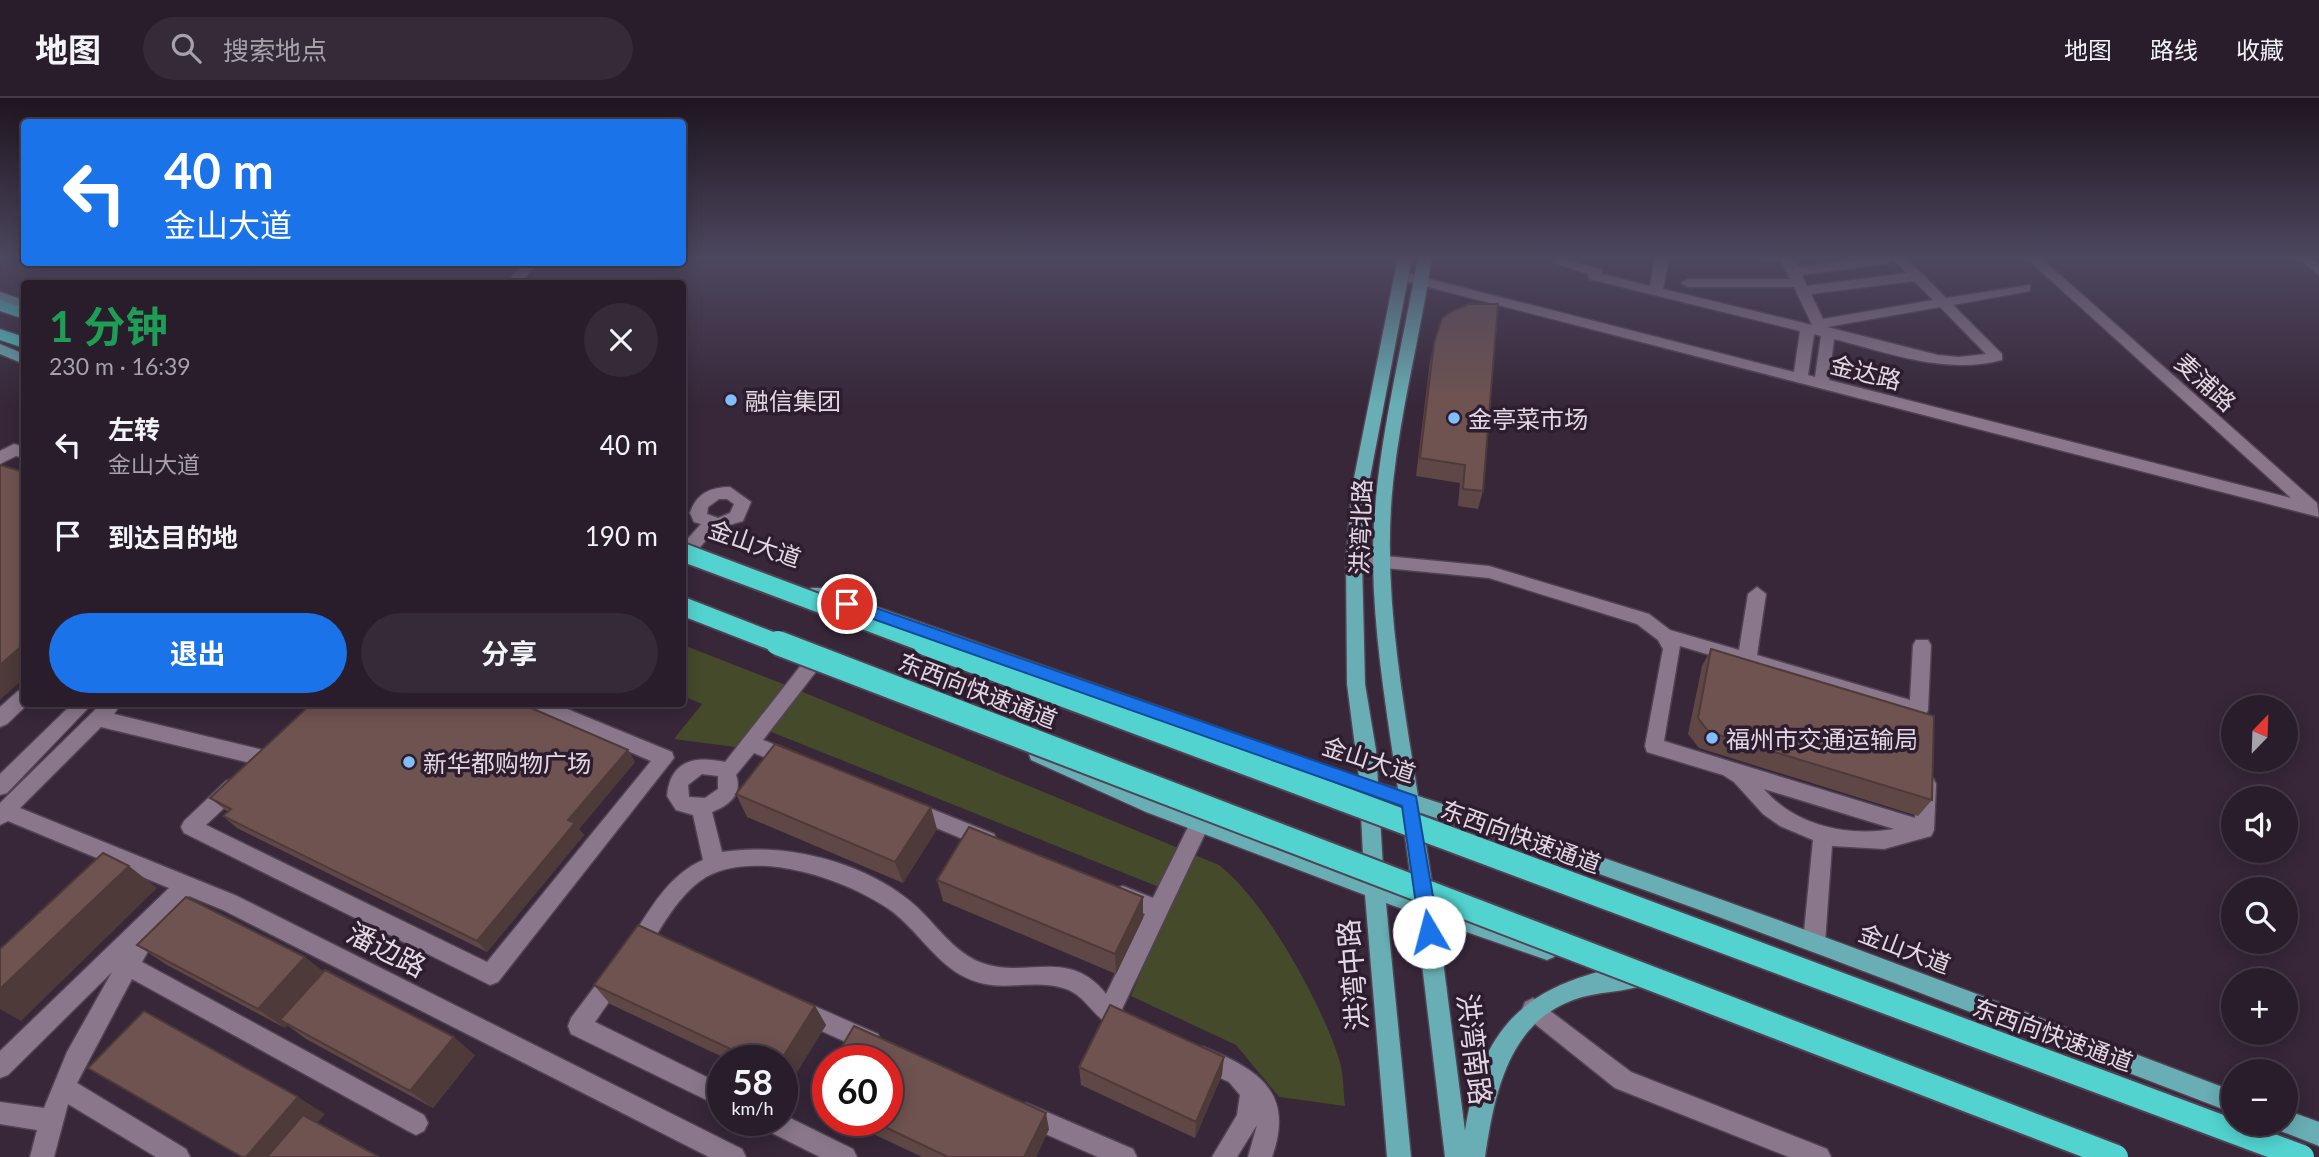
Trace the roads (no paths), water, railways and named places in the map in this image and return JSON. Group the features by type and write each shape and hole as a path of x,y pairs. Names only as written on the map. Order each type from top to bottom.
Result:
{"highway":[{"path":"4,306 21,313"},
{"path":"0,334 21,342"},
{"name":"东西向快速通道","path":"686,551 2302,1157"},
{"name":"东西向快速通道","path":"686,607 2114,1157"}],"main road":[{"name":"洪湾北路","path":"1369,788 1367,750 1356,684 1356,520 1396,306"},
{"name":"洪湾北路","path":"1417,306 1385,483 1381,561 1387,652 1426,907"},
{"path":"0,349 21,358"},
{"name":"金山大道","path":"686,551 953,640 1369,788 1542,844 1814,942 2221,1097"},
{"path":"686,606 891,682 1086,777 1200,823 1511,939 1641,977 2114,1157"},
{"name":"洪湾中路","path":"1369,788 1374,888 1399,1157"},
{"name":"洪湾南路","path":"1426,907 1457,1157"},
{"path":"1473,1157 1478,1114 1491,1070 1510,1035 1533,1010 1561,991 1601,979 1641,977"},
{"path":"2298,1126 2319,1134"}],"street":[{"name":"金达路","path":"1521,306 2318,512"},
{"path":"1722,306 1947,361 1997,357 1947,306"},
{"path":"1809,306 1819,329 1821,384"},
{"path":"1819,329 1923,306"},
{"name":"麦浦路","path":"2087,306 2318,512"},
{"path":"1800,378 1819,329"},
{"path":"0,459 14,449 21,452"},
{"path":"686,548 711,524"},
{"path":"1354,559 1498,574 1632,615 1664,635 1919,710 1922,645"},
{"path":"1747,659 1756,594"},
{"path":"1664,635 1672,649 1672,656 1654,746 1924,830"},
{"path":"727,773 819,655"},
{"path":"0,719 21,699"},
{"path":"2,783 80,707"},
{"path":"2,814 109,707"},
{"path":"544,707 691,770"},
{"path":"97,718 268,753 191,827 489,975 665,758"},
{"path":"750,743 814,769"},
{"path":"712,764 727,773 730,782 724,795 701,808 685,805 677,793 682,778 691,770 712,764"},
{"path":"1924,830 1927,768"},
{"path":"1737,773 1770,808 1786,819 1823,834 1866,842 1899,838 1924,830"},
{"path":"890,800 1005,847"},
{"path":"701,808 714,863"},
{"name":"潘边路","path":"2,814 186,885 243,910 734,1157"},
{"path":"1108,1014 1200,823"},
{"path":"1814,942 1823,834"},
{"path":"707,1089 579,1026 688,879 714,863 746,858 790,860 856,882 890,898 949,953 975,971 999,976 1048,974 1064,978 1093,994 1108,1014 1131,1025"},
{"path":"0,1068 186,885"},
{"path":"1107,889 1158,910"},
{"path":"42,1157 51,1121 65,1089 163,906"},
{"path":"643,938 668,950"},
{"path":"129,966 416,1124"},
{"path":"783,1003 876,1045"},
{"path":"1533,1010 1623,1080 1819,1157"},
{"path":"1179,1047 1237,1074 1265,1099 1270,1116 1267,1139 1260,1157"},
{"path":"1224,1157 1240,1134 1250,1112 1252,1092 1247,1081"},
{"path":"65,1089 178,1157"},
{"path":"1012,1107 1125,1157"},
{"path":"0,1113 51,1121"},
{"path":"798,1134 845,1157"}],"place":[{"name":"融信集团","path":"731,400"},
{"name":"金亭菜市场","path":"1454,418"},
{"name":"福州市交通运输局","path":"1712,738"},
{"name":"新华都购物广场","path":"409,762"}]}
